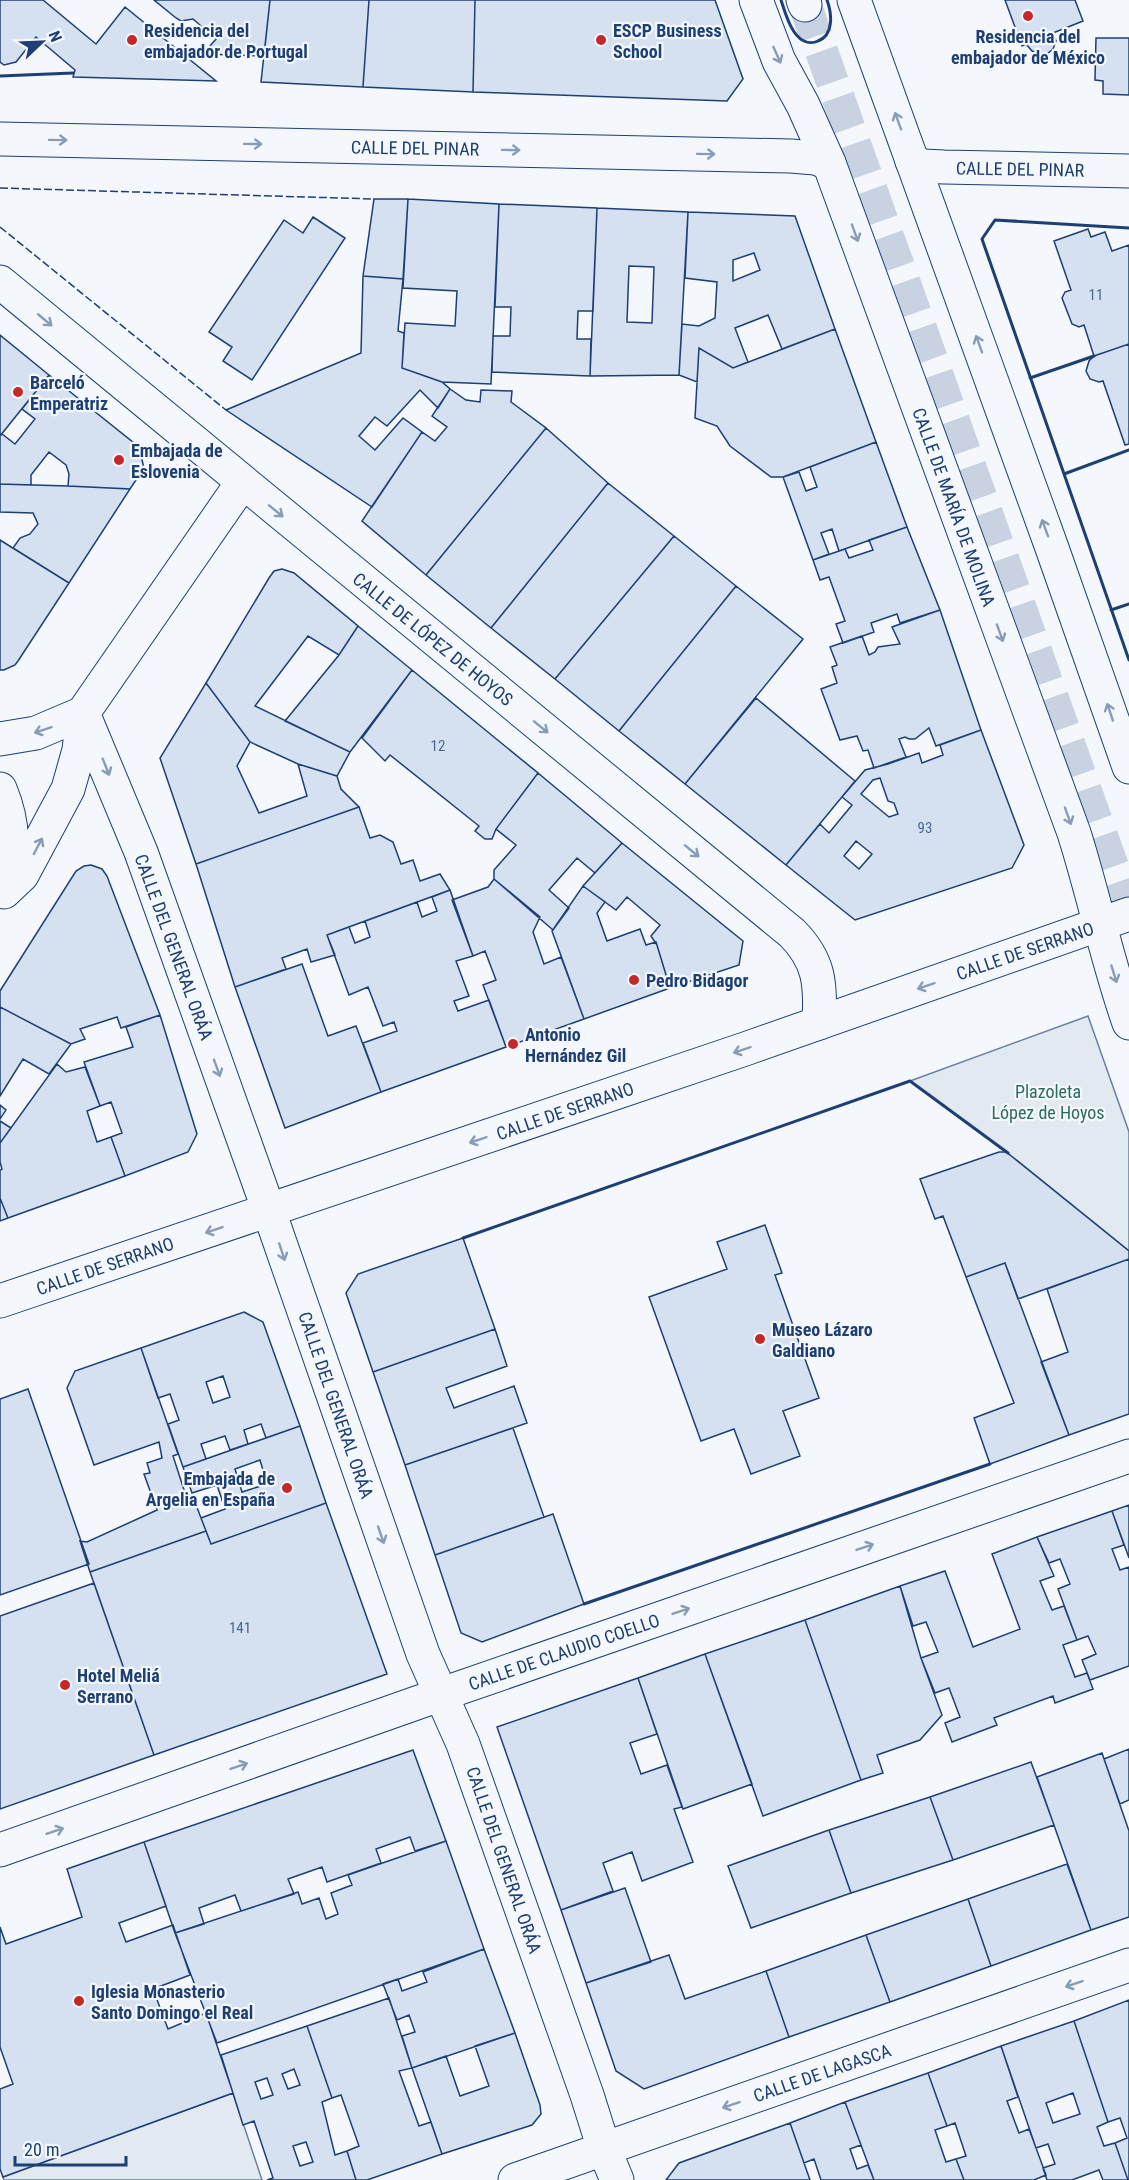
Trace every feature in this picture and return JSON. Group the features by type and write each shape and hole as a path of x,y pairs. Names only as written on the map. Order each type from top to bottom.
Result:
{"street":[{"name":"CALLE DE MARÍA DE MOLINA","path":"756,0 779,61 808,115 829,163 1089,880 1115,920 1129,1023"},
{"path":"854,0 1129,767"},
{"name":"CALLE DEL PINAR","path":"0,139 791,156 815,158 829,163"},
{"name":"CALLE DEL PINAR","path":"912,161 923,166 944,167 1129,171"},
{"name":"CALLE DE LÓPEZ DE HOYOS","path":"0,282 792,933 806,948 812,960 821,993 819,1023"},
{"path":"2,898 22,875 68,789 79,750 83,713 242,483"},
{"path":"0,739 36,733 83,713"},
{"name":"CALLE DEL GENERAL ORÁA","path":"83,713 141,852 423,1654 467,1755 604,2149 617,2180"},
{"path":"0,789 12,825 10,864 2,898"},
{"path":"1115,920 1129,948"},
{"name":"CALLE DE SERRANO","path":"0,1302 1115,920"},
{"name":"CALLE DE CLAUDIO COELLO","path":"0,1850 1129,1456"},
{"name":"CALLE DE LAGASCA","path":"515,2180 1129,1965"}],"green space":[{"name":"Plazoleta López de Hoyos","path":"1088,1016 1129,1132 1129,1251 1015,1159 910,1081"},
{"path":"233,2093 262,2180 4,2180 3,2177"}],"building":[{"name":"Residencia del embajador de Portugal","path":"0,0 43,0 96,44 125,7 216,81 73,77 75,70 36,37 16,62 4,65 0,62"},
{"path":"154,0 270,0 264,56 203,54 216,39 193,19 181,21"},
{"path":"270,0 369,0 363,87 261,82"},
{"path":"369,0 475,0 473,92 363,87"},
{"name":"ESCP Business School","path":"475,0 715,0 743,79 727,101 473,92"},
{"path":"1005,0 1075,0 1083,21 1053,33 1056,41 1053,49 1047,54 1040,54 1032,51 1026,44 1022,46"},
{"path":"1096,38 1129,38 1129,95 1103,94 1103,81 1095,80"},
{"path":"374,199 408,199 403,279 363,276"},
{"path":"408,199 499,204 491,384 442,382 402,368 405,323 455,326 457,291 403,288"},
{"path":"499,204 597,208 593,311 578,311 577,339 591,339 590,376 492,372 493,336 510,336 511,307 495,307"},
{"path":"597,208 688,212 679,375 590,376","holes":["629,266 654,267 652,323 627,322"]},
{"path":"688,212 795,216 835,329 782,349 768,315 735,328 748,362 733,368 699,348 697,382 679,375 682,324 699,326 715,318 717,282 685,278","holes":["754,253 760,270 733,281 733,260"]},
{"path":"313,217 345,238 252,380 223,361 232,347 209,332 284,220 303,233"},
{"path":"1088,229 1091,237 1105,232 1112,251 1129,245 1129,344 1094,356 1084,325 1079,327 1072,324 1062,298 1065,292 1071,290 1054,241"},
{"path":"363,276 403,279 398,331 404,333 402,368 442,382 450,389 438,408 420,390 387,426 375,417 359,436 375,450 403,418 422,432 372,507 226,410 361,353"},
{"path":"835,329 876,442 783,477 771,477 730,446 717,426 695,418 699,348 733,368"},
{"name":"Barceló Emperatriz","path":"0,335 49,375 0,436"},
{"path":"1129,344 1129,444 1125,445 1103,381 1090,379 1086,371 1089,361 1094,356"},
{"path":"49,375 139,447 144,468 130,489 68,486 69,474 66,465 49,452 31,475 31,485 0,484 0,436 2,434 15,444 35,419 22,409"},
{"path":"450,389 466,400 480,402 481,390 512,391 511,402 546,428 426,575 362,521 422,432 435,441 447,427 432,416"},
{"path":"546,428 608,483 491,628 426,575"},
{"path":"876,442 907,527 839,551 832,529 821,533 829,554 813,560 783,477 799,472 806,491 817,487 810,467"},
{"path":"608,483 674,536 555,679 491,628"},
{"path":"0,484 130,489 69,583 13,548 20,538 30,534 38,524 33,513 0,512"},
{"path":"907,527 940,610 900,623 897,614 871,623 874,632 843,643 836,624 845,621 829,577 820,580 813,560 845,549 849,558 873,550 869,540"},
{"path":"674,536 736,586 619,731 555,679"},
{"path":"0,540 69,583 18,661 4,670 0,670"},
{"path":"282,569 294,573 358,626 339,655 308,636 255,706 350,752 337,776 298,764 250,742 206,683 269,578 274,571"},
{"path":"736,586 803,639 685,784 619,731"},
{"path":"940,610 981,730 936,746 929,728 915,739 905,737 899,739 906,757 874,768 868,750 863,751 857,736 840,740 821,689 837,683 832,667 837,665 830,647 862,636 869,655 878,647 900,644 892,627"},
{"path":"358,626 412,670 350,752 285,721 339,655"},
{"path":"412,670 538,773 496,829 492,839 485,839 475,831 479,826 390,755 385,761 362,738"},
{"path":"206,683 250,742 237,766 259,813 307,796 298,764 337,776 341,789 359,807 196,864 160,758"},
{"path":"756,698 855,781 786,865 685,784"},
{"path":"981,730 1024,845 1012,868 855,920 786,865 820,824 829,833 852,805 842,797 865,770 919,753 922,763 943,755 940,745","holes":["880,778 888,801 894,803 898,814 889,817 861,794 873,780","856,841 872,854 859,869 844,856"]},
{"path":"538,773 622,843 595,873 577,858 549,890 569,908 553,930 494,879 494,870 516,845 496,829"},
{"path":"359,807 370,838 380,835 393,842 401,864 413,860 420,881 440,874 450,890 327,935 335,955 311,962 307,949 282,958 286,969 235,987 196,864"},
{"path":"622,843 743,941 739,965 670,988 657,945 651,936 660,925 627,897 616,910 583,886"},
{"path":"91,865 102,869 107,876 160,1015 121,1028 117,1017 80,1029 85,1039 71,1044 0,1007 0,991 76,871"},
{"path":"494,879 540,917 533,932 544,964 561,957 584,1019 506,1047 483,985 496,980 485,951 473,956 452,900 488,887"},
{"path":"583,886 605,902 597,913 607,941 640,929 646,945 656,942 670,988 584,1019 552,931"},
{"path":"450,890 473,956 456,961 469,996 454,1001 458,1011 489,1000 506,1047 381,1092 363,1043 397,1031 394,1022 383,1026 368,987 349,995 327,935 349,927 355,943 370,937 365,921 417,902 422,917 437,911 432,897"},
{"path":"302,964 328,1036 356,1026 381,1092 285,1128 235,987"},
{"path":"0,1007 71,1044 49,1074 23,1059 0,1096"},
{"path":"160,1015 197,1134 188,1152 125,1176 111,1137 122,1133 111,1102 100,1106 84,1062 133,1047 126,1027"},
{"path":"57,1064 66,1072 85,1067 100,1106 87,1111 97,1142 111,1137 125,1176 8,1218 0,1198 0,1170 2,1169 0,1143"},
{"path":"0,1105 6,1110 0,1119"},
{"path":"0,1121 11,1128 0,1143"},
{"path":"999,1152 1006,1152 1129,1251 1129,1259 1018,1299 1005,1263 966,1277 943,1216 935,1219 920,1179"},
{"path":"0,1198 8,1218 0,1221"},
{"path":"765,1225 782,1273 775,1275 819,1398 783,1411 800,1456 751,1474 734,1429 701,1441 649,1297 727,1269 717,1242"},
{"path":"463,1238 495,1329 373,1372 346,1293 358,1274"},
{"path":"1129,1259 1129,1414 1069,1435 1041,1362 1068,1352 1047,1289"},
{"path":"1005,1263 1069,1435 990,1464 974,1418 1014,1403 966,1277"},
{"path":"244,1312 263,1322 300,1426 266,1438 261,1424 244,1430 248,1444 230,1450 225,1436 201,1444 206,1459 183,1467 168,1424 179,1420 170,1394 158,1398 141,1348","holes":["223,1376 230,1397 213,1403 206,1382"]},
{"path":"495,1329 507,1366 446,1388 454,1408 514,1386 527,1423 405,1465 373,1372"},
{"path":"141,1348 178,1454 173,1456 187,1499 193,1497 206,1531 90,1572 80,1541 87,1542 157,1510 144,1474 150,1473 147,1463 162,1458 159,1442 94,1465 67,1388 75,1371"},
{"path":"28,1389 89,1564 0,1595 0,1399"},
{"name":"Embajada de Argelia en España","path":"300,1426 326,1503 211,1544 201,1518 225,1509 217,1485 192,1493 183,1467","holes":["260,1460 267,1484 242,1492 235,1469"]},
{"path":"513,1428 544,1517 435,1555 405,1465"},
{"path":"326,1503 387,1674 154,1755 90,1572 206,1531 211,1544"},
{"path":"1129,1505 1129,1558 1112,1511"},
{"path":"1112,1511 1124,1545 1112,1549 1120,1570 1129,1567 1129,1666 1090,1680 1082,1660 1096,1654 1088,1636 1077,1640 1058,1589 1070,1584 1060,1559 1049,1563 1037,1537"},
{"path":"553,1514 584,1604 482,1642 461,1633 435,1555"},
{"path":"1037,1537 1054,1576 1040,1581 1052,1610 1064,1606 1077,1640 1063,1645 1075,1677 1087,1673 1093,1689 1055,1703 1053,1696 994,1718 997,1725 952,1742 945,1723 960,1717 949,1688 935,1693 921,1658 938,1652 926,1622 913,1626 900,1586 945,1571 973,1647 1020,1629 992,1554"},
{"name":"Hotel Meliá Serrano","path":"94,1583 154,1755 0,1809 0,1616"},
{"path":"900,1586 921,1658 942,1715 920,1740 877,1755 883,1773 861,1780 805,1620"},
{"path":"805,1620 861,1780 763,1816 705,1654"},
{"path":"705,1654 752,1784 683,1809 638,1678"},
{"path":"638,1678 657,1734 630,1743 641,1774 667,1765 682,1807 674,1809 693,1862 642,1881 632,1852 603,1863 613,1891 561,1910 497,1727"},
{"path":"1129,1749 1129,1800 1120,1804 1104,1759"},
{"path":"413,1750 446,1841 415,1851 410,1837 376,1849 381,1863 327,1882 322,1867 288,1879 294,1894 241,1911 235,1895 199,1908 204,1924 175,1933 144,1842"},
{"path":"1102,1753 1129,1831 1129,1917 1091,1930 1037,1777"},
{"path":"1031,1762 1054,1825 953,1860 930,1797"},
{"path":"930,1797 953,1860 851,1893 829,1830"},
{"path":"829,1830 851,1893 751,1928 728,1866"},
{"path":"446,1841 484,1949 217,2043 175,1933 298,1892 302,1904 319,1898 326,1919 338,1914 331,1893 352,1885 348,1875"},
{"name":"Iglesia Monasterio Santo Domingo el Real","path":"144,1842 166,1906 119,1923 126,1942 173,1925 190,1975 153,1989 168,2029 206,2013 233,2093 3,2177 0,2169 0,2089 13,2084 0,2047 0,1927 6,1944 82,1917 67,1869"},
{"path":"1067,1864 1091,1930 991,1966 968,1899"},
{"path":"625,1888 651,1962 586,1983 561,1910"},
{"path":"968,1899 991,1966 890,2002 866,1935"},
{"path":"866,1935 890,2002 789,2037 766,1971"},
{"path":"484,1949 515,2033 412,2068 402,2036 415,2032 409,2015 397,2020 383,1984 398,1979 402,1991 427,1982 423,1972"},
{"path":"669,1955 685,1999 766,1971 789,2037 644,2089 616,2071 586,1983"},
{"path":"389,1998 412,2068 399,2071 419,2126 431,2122 442,2154 367,2180 356,2180 347,2151 359,2146 341,2095 332,2098 307,2026"},
{"path":"1129,2000 1128,2180 1115,2143 1127,2138 1120,2118 1108,2122 1074,2021"},
{"path":"1074,2021 1108,2122 1097,2127 1104,2146 1115,2143 1128,2180 1103,2180 1099,2170 1072,2180 1047,2180 1043,2168 1055,2164 1048,2144 1036,2148 1001,2046","holes":["1073,2093 1080,2114 1053,2123 1046,2103"]},
{"path":"307,2026 332,2098 322,2102 335,2155 347,2151 356,2180 267,2180 273,2178 254,2121 243,2125 221,2055","holes":["294,2069 300,2085 288,2089 282,2074","267,2078 273,2095 261,2099 255,2082","306,2142 313,2162 300,2166 293,2146"]},
{"path":"515,2033 541,2114 532,2125 442,2154 412,2068 446,2056 460,2096 489,2086 475,2046"},
{"path":"1001,2046 1018,2097 1007,2101 1019,2133 1029,2129 1046,2175 1034,2180 964,2180 956,2159 966,2156 955,2123 947,2126 928,2073"},
{"path":"928,2073 947,2126 935,2130 946,2162 956,2159 964,2180 874,2180 845,2102"},
{"path":"845,2102 861,2145 850,2149 857,2169 868,2165 874,2180 821,2180 814,2159 804,2163 790,2123"},
{"path":"790,2123 810,2180 666,2180 679,2163"}],"tunnel":[{"path":"805,5 1129,913"}],"fence":[{"path":"0,188 374,199"},
{"path":"0,227 226,410"}],"wall":[{"path":"781,0 795,34 804,41 811,42 823,38 829,29 831,18 827,0"},
{"path":"0,76 73,73"},
{"path":"1129,228 995,220 982,239 1129,660"},
{"path":"1030,378 1094,356"},
{"path":"1064,474 1129,450"},
{"path":"1111,610 1129,604"},
{"path":"463,1238 910,1081 1008,1153"},
{"path":"584,1604 990,1464"}],"place":[{"name":"Residencia del embajador de México","path":"1028,16"},
{"name":"Residencia del embajador de Portugal","path":"132,40"},
{"name":"ESCP Business School","path":"601,40"},
{"name":"Barceló Emperatriz","path":"18,392"},
{"name":"Embajada de Eslovenia","path":"119,460"},
{"name":"Pedro Bidagor","path":"634,980"},
{"name":"Antonio Hernández Gil","path":"513,1044"},
{"name":"Museo Lázaro Galdiano","path":"760,1339"},
{"name":"Embajada de Argelia en España","path":"287,1488"},
{"name":"Hotel Meliá Serrano","path":"65,1685"},
{"name":"Iglesia Monasterio Santo Domingo el Real","path":"79,2001"}]}
